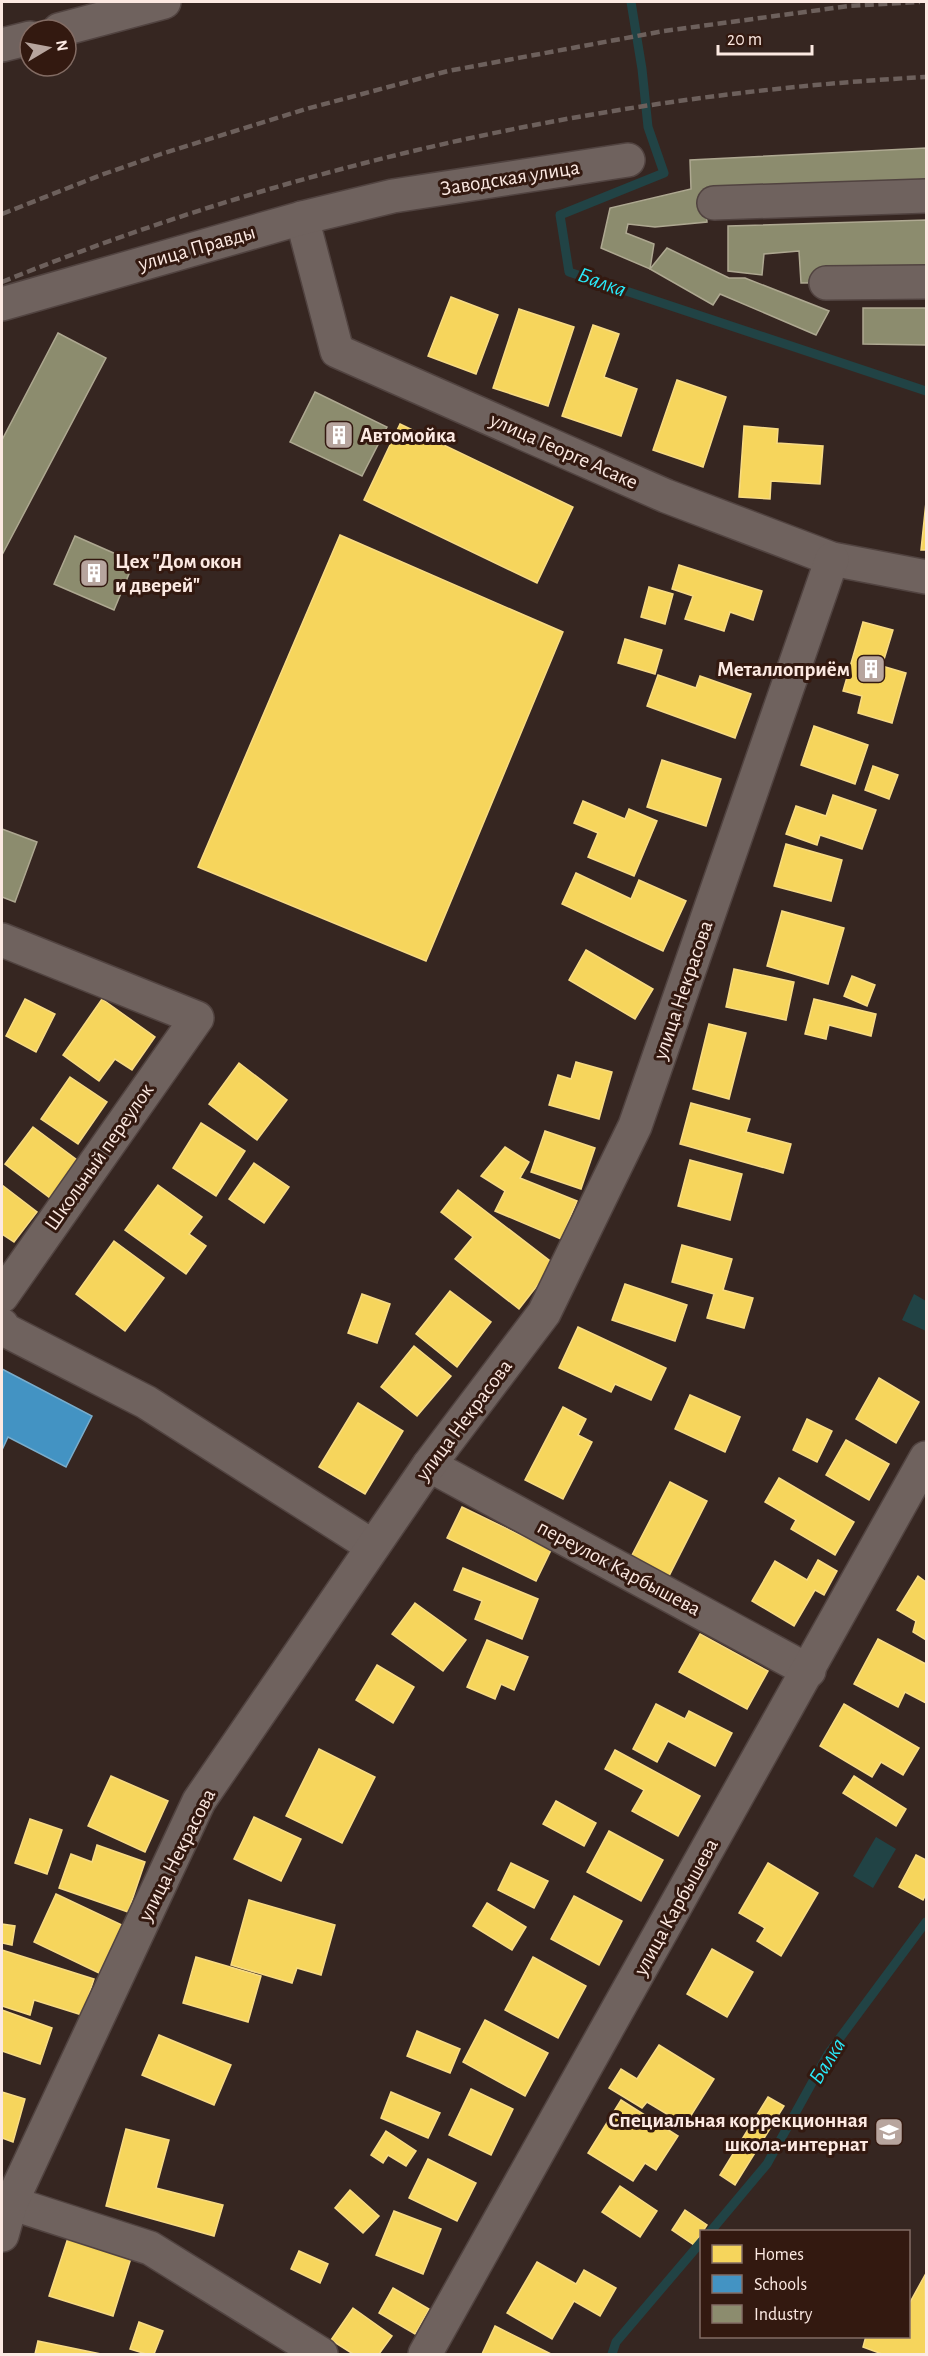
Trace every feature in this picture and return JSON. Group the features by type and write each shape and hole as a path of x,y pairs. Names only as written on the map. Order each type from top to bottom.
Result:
{"street":[{"path":"78,25 164,2"},
{"path":"2,45 18,41"},
{"name":"Заводская улица","path":"393,196 628,160"},
{"name":"улица Правды","path":"2,304 302,218 393,196"},
{"path":"714,203 927,196"},
{"name":"улица Георге Асаке","path":"302,218 337,351 666,496 832,560 927,577"},
{"path":"826,283 927,282"},
{"name":"улица Некрасова","path":"2,2235 11,2203 199,1801 429,1465 544,1313 636,1126 832,560"},
{"name":"Школьный переулок","path":"2,940 197,1018 2,1296"},
{"path":"3,1327 146,1402 372,1546"},
{"name":"улица Карбышева","path":"425,2355 927,1458"},
{"name":"переулок Карбышева","path":"429,1465 809,1671"},
{"path":"11,2203 150,2248 321,2355"}],"water":[{"path":"914,1294 926,1301 926,1331 902,1320"},
{"path":"876,1837 896,1849 873,1888 853,1876"}],"building: Homes":[{"path":"451,297 498,315 476,374 428,356"},
{"path":"519,309 574,327 548,406 493,388"},
{"path":"593,325 619,334 604,377 637,389 621,436 562,416"},
{"path":"677,380 726,397 703,467 653,450"},
{"path":"400,424 573,507 537,583 364,500"},
{"path":"744,426 778,429 777,443 823,446 820,484 771,481 770,499 739,497"},
{"path":"926,502 926,550 921,550"},
{"path":"340,535 563,632 426,961 198,867"},
{"path":"679,565 762,591 753,620 730,612 724,631 685,619 693,596 672,589"},
{"path":"649,587 673,594 665,624 641,617"},
{"name":"Металлоприём","path":"863,622 893,630 882,666 906,673 892,723 858,713 862,696 843,691"},
{"path":"625,639 662,650 655,674 618,663"},
{"path":"658,675 696,688 700,676 751,694 735,738 647,706"},
{"path":"814,726 868,745 855,784 801,765"},
{"path":"662,760 721,779 706,826 647,807"},
{"path":"873,766 898,775 889,799 865,790"},
{"path":"833,795 876,810 862,849 820,835 817,845 786,834 796,806 826,816"},
{"path":"583,801 625,819 629,809 657,821 634,876 588,857 598,833 574,823"},
{"path":"786,844 842,860 831,901 774,886"},
{"path":"576,873 631,899 639,880 686,901 663,951 562,904"},
{"path":"782,911 844,928 828,984 767,966"},
{"path":"586,950 653,989 635,1019 569,980"},
{"path":"734,969 794,982 786,1020 726,1007"},
{"path":"852,976 875,985 867,1006 844,996"},
{"path":"25,999 55,1014 36,1052 6,1036"},
{"path":"102,999 155,1037 132,1070 115,1059 99,1081 63,1055"},
{"path":"814,999 876,1014 871,1036 829,1025 826,1039 805,1034"},
{"path":"709,1024 746,1033 729,1099 693,1089"},
{"path":"576,1062 612,1072 599,1119 549,1105 558,1075 571,1079"},
{"path":"239,1063 287,1100 257,1140 209,1104"},
{"path":"70,1077 107,1102 78,1144 41,1119"},
{"path":"691,1103 750,1119 746,1132 791,1144 783,1173 680,1144"},
{"path":"201,1123 245,1151 216,1196 173,1168"},
{"path":"33,1127 77,1160 50,1198 5,1164"},
{"path":"545,1131 595,1148 581,1189 531,1172"},
{"path":"505,1147 529,1162 520,1178 577,1201 561,1239 495,1211 505,1191 481,1176"},
{"path":"690,1160 742,1174 730,1220 678,1206"},
{"path":"254,1163 289,1187 264,1223 229,1199"},
{"path":"2,1185 37,1212 14,1242 2,1234"},
{"path":"158,1185 202,1217 189,1234 206,1246 186,1274 125,1230"},
{"path":"458,1190 554,1264 519,1309 455,1259 473,1237 441,1212"},
{"path":"114,1241 164,1278 125,1331 76,1294"},
{"path":"682,1245 732,1259 723,1290 753,1298 744,1328 707,1318 714,1294 672,1282"},
{"path":"625,1284 687,1305 675,1341 612,1320"},
{"path":"450,1291 491,1322 457,1367 416,1334"},
{"path":"362,1294 390,1304 377,1343 348,1333"},
{"path":"578,1327 666,1368 651,1400 615,1384 611,1392 559,1368"},
{"path":"414,1346 451,1376 417,1416 381,1387"},
{"path":"879,1378 919,1402 896,1443 856,1419"},
{"path":"690,1395 740,1417 725,1452 675,1429"},
{"path":"358,1403 403,1431 365,1494 319,1467"},
{"path":"563,1407 586,1419 578,1435 592,1442 563,1499 525,1480"},
{"path":"807,1419 832,1431 817,1462 793,1450"},
{"path":"846,1440 889,1464 869,1500 826,1475"},
{"path":"779,1478 854,1522 835,1555 791,1529 796,1520 765,1502"},
{"path":"670,1482 707,1501 668,1578 630,1559"},
{"path":"462,1507 551,1550 536,1581 447,1538"},
{"path":"818,1560 837,1571 824,1595 815,1590 794,1626 752,1601 775,1561 807,1580"},
{"path":"463,1568 538,1599 522,1639 475,1619 482,1601 454,1590"},
{"path":"918,1576 926,1582 926,1640 913,1632 916,1621 897,1610"},
{"path":"415,1603 466,1640 443,1671 392,1634"},
{"path":"700,1634 768,1671 747,1709 679,1672"},
{"path":"878,1639 926,1664 926,1703 905,1692 898,1707 854,1684"},
{"path":"487,1640 528,1657 514,1690 501,1684 495,1699 467,1687"},
{"path":"377,1665 414,1687 393,1723 356,1700"},
{"path":"656,1704 685,1719 689,1711 732,1733 715,1766 668,1741 657,1762 633,1749"},
{"path":"844,1704 919,1748 903,1775 881,1762 872,1777 820,1746"},
{"path":"319,1749 375,1777 342,1843 286,1816"},
{"path":"615,1750 700,1796 678,1836 632,1811 644,1790 605,1769"},
{"path":"111,1776 168,1801 145,1852 88,1826"},
{"path":"854,1776 906,1809 896,1826 843,1793"},
{"path":"556,1801 596,1823 584,1846 543,1824"},
{"path":"254,1817 301,1839 281,1881 234,1859"},
{"path":"30,1819 62,1830 47,1874 15,1863"},
{"path":"609,1831 663,1860 641,1901 587,1872"},
{"path":"97,1845 145,1862 128,1912 59,1888 71,1854 92,1862"},
{"path":"916,1855 926,1860 926,1894 923,1900 899,1887"},
{"path":"511,1863 548,1881 534,1908 498,1890"},
{"path":"768,1863 818,1893 781,1956 757,1941 765,1928 739,1913"},
{"path":"56,1894 122,1925 99,1973 34,1942"},
{"path":"574,1896 622,1921 599,1965 551,1939"},
{"path":"249,1900 335,1925 321,1975 297,1968 292,1983 231,1965"},
{"path":"487,1903 526,1927 512,1950 473,1926"},
{"path":"2,1924 15,1926 12,1945 2,1943"},
{"path":"712,1949 753,1972 727,2017 687,1994"},
{"path":"2,1950 94,1979 82,2015 34,2000 30,2015 2,2006"},
{"path":"196,1957 261,1976 248,2022 183,2003"},
{"path":"533,1957 586,1986 558,2038 505,2010"},
{"path":"2,2010 52,2028 40,2064 2,2051"},
{"path":"485,2020 548,2053 525,2096 463,2062"},
{"path":"417,2031 460,2049 450,2073 407,2056"},
{"path":"159,2035 231,2065 214,2105 142,2075"},
{"path":"659,2045 714,2079 685,2125 647,2102 642,2108 609,2088 621,2069 637,2079"},
{"path":"471,2089 513,2109 491,2155 449,2135"},
{"path":"2,2092 25,2099 13,2142 2,2138"},
{"path":"391,2092 440,2113 428,2138 381,2118"},
{"path":"768,2097 784,2106 735,2185 720,2175"},
{"path":"621,2100 678,2136 656,2170 645,2163 633,2181 588,2153"},
{"path":"126,2129 169,2140 156,2188 223,2205 214,2236 106,2206"},
{"path":"386,2131 416,2151 406,2166 388,2155 383,2163 371,2155"},
{"path":"428,2159 476,2183 457,2221 409,2198"},
{"path":"620,2186 657,2211 640,2237 602,2212"},
{"path":"350,2190 379,2216 363,2233 335,2208"},
{"path":"685,2210 707,2225 704,2230 700,2230 700,2236 694,2245 672,2230"},
{"path":"394,2211 441,2229 423,2274 376,2255"},
{"path":"68,2238 131,2258 113,2316 49,2296"},
{"path":"299,2251 328,2264 320,2283 291,2269"},
{"path":"537,2262 576,2284 584,2270 616,2288 600,2316 574,2301 552,2339 507,2313"},
{"path":"925,2275 926,2354 882,2354 863,2347 865,2338 910,2338 910,2302"},
{"path":"393,2288 429,2309 415,2334 379,2313"},
{"path":"353,2308 392,2336 379,2354 353,2354 331,2340"},
{"path":"139,2322 163,2331 154,2354 130,2349"},
{"path":"495,2326 551,2354 482,2354"},
{"path":"38,2341 101,2354 35,2354"}],"building: Schools":[{"path":"2,1369 92,1416 66,1467 8,1437 2,1450"}],"building: Industry":[{"path":"926,148 926,188 705,196 707,222 655,227 628,224 626,233 654,244 650,269 601,248 610,208 691,189 690,160"},
{"path":"926,220 926,282 801,283 799,251 764,254 762,275 728,271 728,226"},
{"path":"667,248 729,278 745,278 829,311 816,335 720,294 713,305 650,269"},
{"path":"863,308 926,308 926,345 863,344"},
{"path":"58,333 106,358 2,555 2,440"},
{"name":"Автомойка","path":"315,392 387,427 362,476 290,442"},
{"name":"Цех \"Дом окон и дверей\"","path":"75,536 134,562 114,610 54,584"},
{"path":"2,829 37,842 15,902 2,897"}],"waterway":[{"name":"Балка","path":"631,2 642,69 648,127 664,173 560,215 569,272 926,391"},
{"name":"Балка","path":"712,2230 767,2164 828,2054 926,1922"},
{"name":"Балка","path":"612,2354 616,2342 700,2243"}],"railway":[{"path":"2,214 161,154 306,109 448,71 664,31 849,6 920,2"},
{"path":"2,282 113,240 226,202 340,169 456,141 572,118 690,99 808,86 926,77"}],"place":[{"name":"Автомойка","path":"339,435"},
{"name":"Цех \"Дом окон и дверей\"","path":"94,573"},
{"name":"Металлоприём","path":"871,669"},
{"name":"Специальная коррекционная школа-интернат","path":"889,2132"}]}
